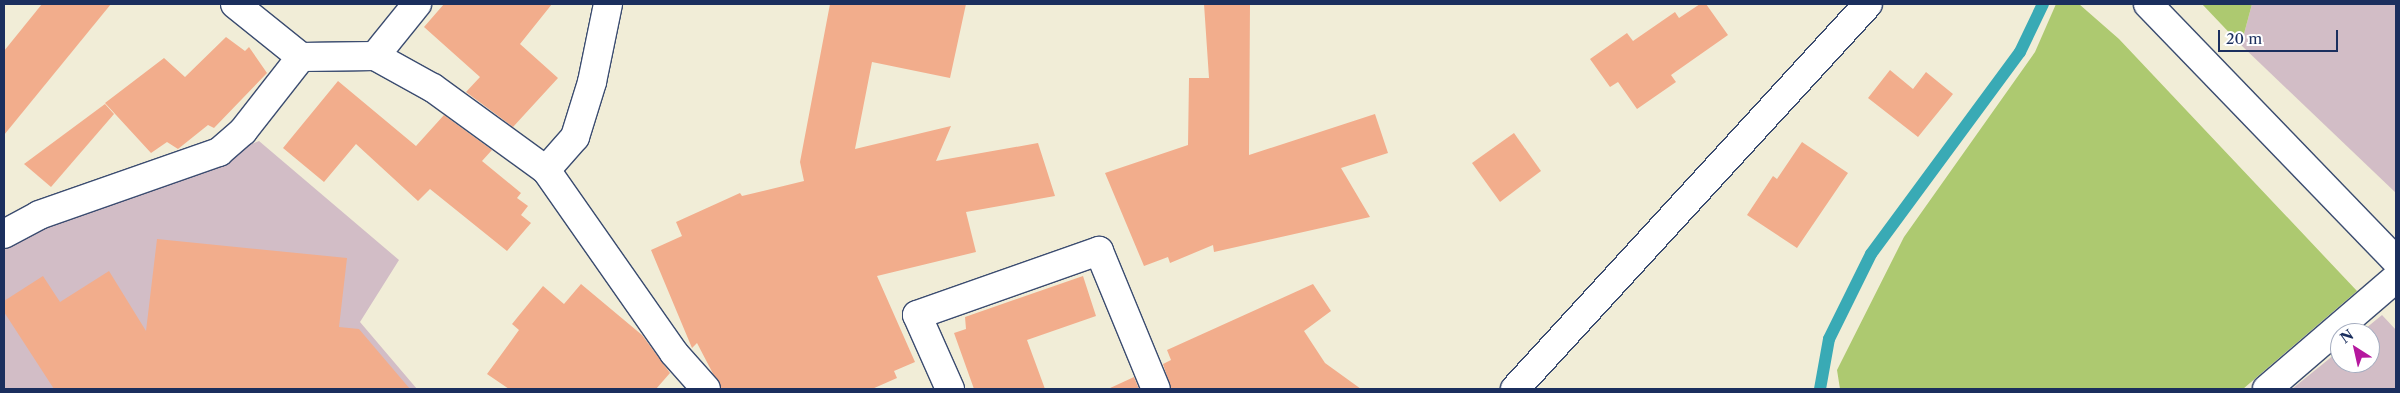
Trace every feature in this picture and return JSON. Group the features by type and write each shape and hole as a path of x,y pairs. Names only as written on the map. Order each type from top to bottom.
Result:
{"street":[{"path":"235,4 301,56 375,56 433,88 546,170 674,353 706,389"},
{"path":"375,56 417,4"},
{"path":"546,170 576,137 592,82 608,4"},
{"path":"1515,389 1868,4"},
{"path":"2148,4 2396,261"},
{"path":"4,234 39,215 219,152 243,131 301,56"},
{"path":"950,389 918,314 1099,251 1156,389"},
{"path":"2267,389 2396,278"}],"shaded area":[{"path":"2252,4 2396,4 2396,193 2241,45"},
{"path":"259,141 399,260 360,322 417,389 4,389 4,250 22,238"},
{"path":"2382,315 2396,330 2396,389 2292,389 2330,358 2330,373 2380,373 2380,323 2372,323"}],"green space":[{"path":"2056,4 2079,4 2119,39 2357,291 2243,389 1840,389 1837,370 1904,237 2035,52"},
{"path":"2202,4 2252,4 2241,45"}],"building":[{"path":"42,4 111,4 4,135 4,51"},
{"path":"444,4 552,4 520,44 558,78 513,127 466,92 480,77 424,27"},
{"path":"830,4 966,4 950,78 872,62 855,149 951,126 936,161 1038,143 1055,196 966,212 976,252 877,276 915,362 894,371 897,378 872,389 721,389 697,343 692,348 651,250 682,236 676,222 740,193 742,196 804,181 800,162"},
{"path":"1204,4 1250,4 1249,155 1375,114 1388,153 1341,168 1370,217 1214,252 1213,245 1170,263 1168,257 1144,266 1105,173 1188,145 1189,78 1209,78"},
{"path":"1700,4 1706,4 1728,35 1671,75 1676,82 1637,109 1618,82 1610,87 1590,59 1627,33 1633,41 1675,12 1679,18"},
{"path":"226,37 245,51 249,47 267,73 214,128 208,125 178,149 167,142 151,153 105,103 164,58 185,77"},
{"path":"1890,70 1913,89 1926,72 1953,94 1918,137 1868,98"},
{"path":"338,81 416,146 444,115 492,150 482,161 521,193 517,198 528,206 521,215 531,223 507,251 430,189 418,201 356,144 324,182 283,148"},
{"path":"105,104 114,114 51,187 24,164"},
{"path":"1514,133 1541,171 1500,202 1472,163"},
{"path":"1802,142 1848,173 1797,248 1747,215 1773,176 1777,179"},
{"path":"157,239 347,258 339,327 359,329 410,389 54,389 4,312 4,301 43,276 60,302 109,271 146,331"},
{"path":"1083,276 1096,316 1027,340 1045,389 974,389 954,333 966,329 965,317"},
{"path":"581,284 642,335 670,373 656,389 509,389 487,374 519,330 512,324 543,286 564,304"},
{"path":"1313,284 1331,311 1304,331 1325,363 1361,389 1171,389 1163,364 1171,360 1167,350"},
{"path":"1134,377 1139,389 1108,389"}],"waterway":[{"path":"1820,389 1829,339 1871,254 2020,52 2043,4"}]}
